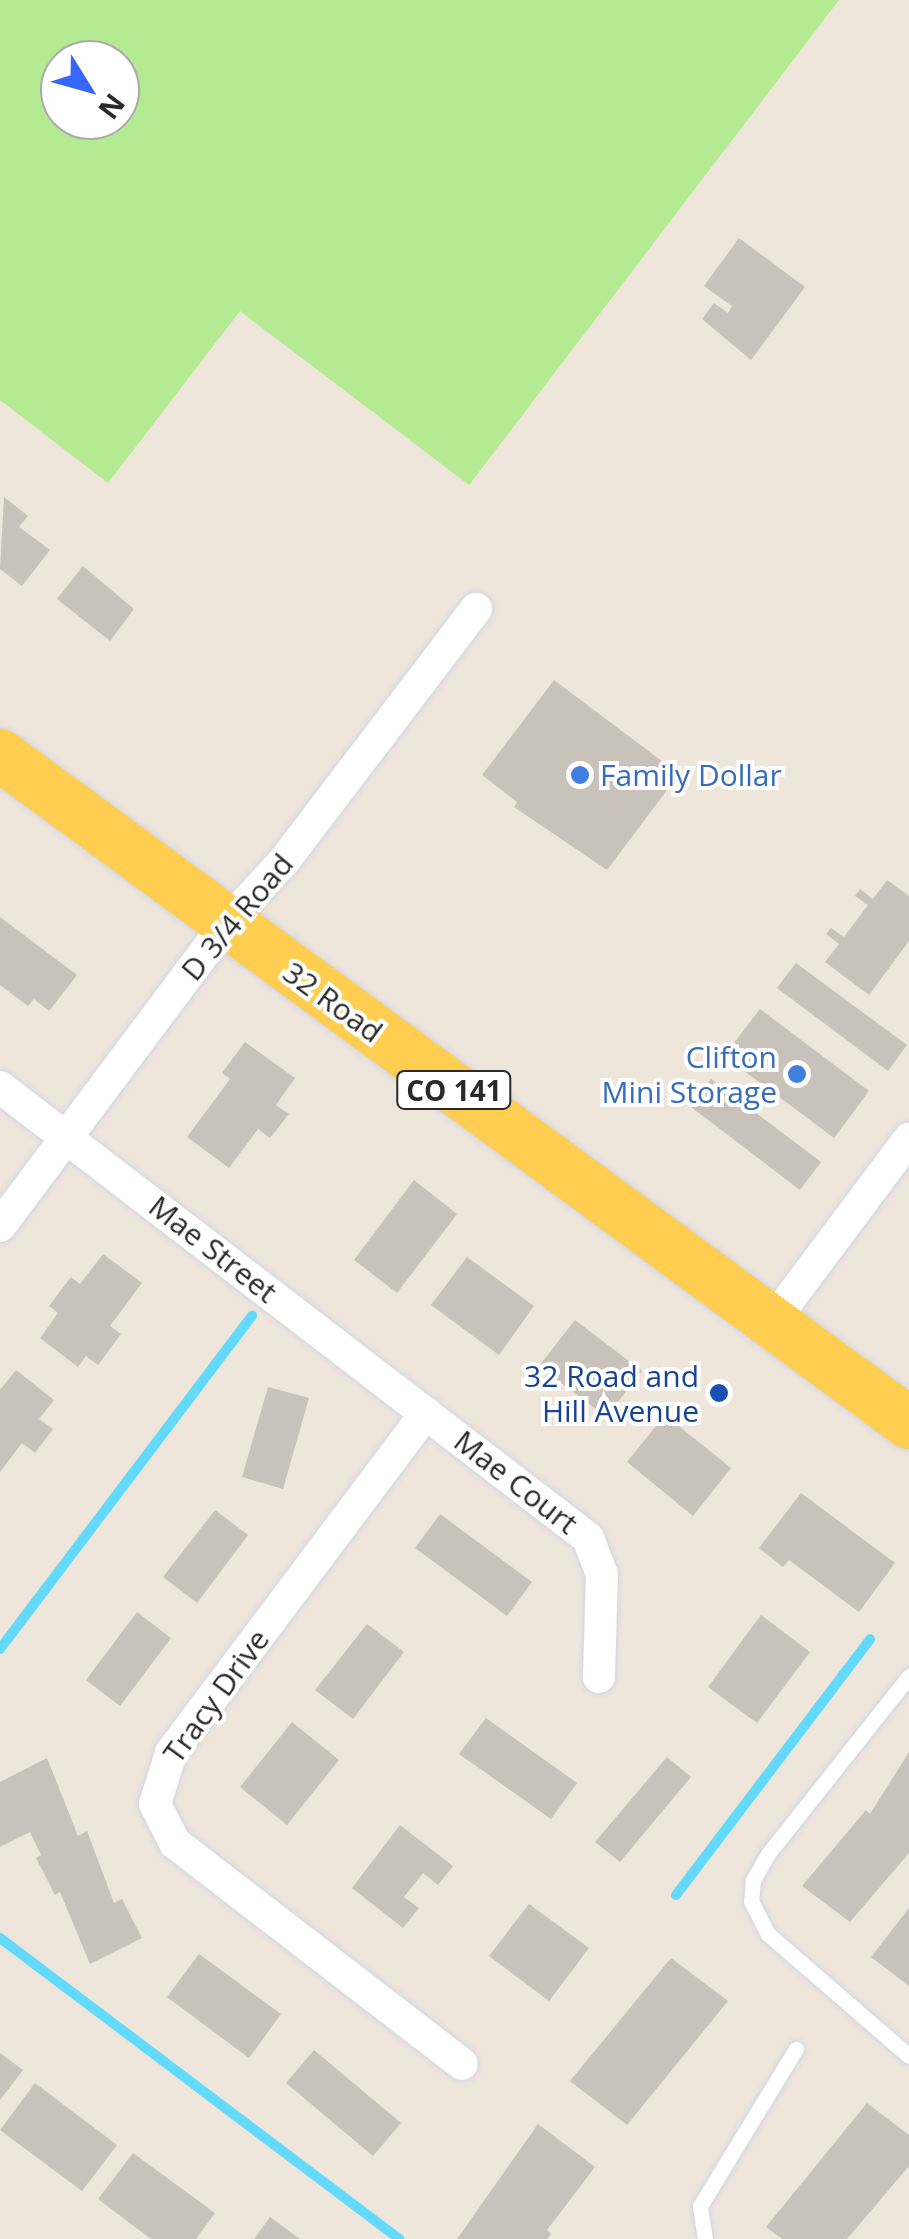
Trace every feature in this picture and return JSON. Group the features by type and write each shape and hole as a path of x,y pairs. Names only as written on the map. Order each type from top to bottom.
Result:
{"main road":[{"name":"32 Road","path":"0,755 909,1423"}],"street":[{"name":"D 3/4 Road","path":"0,1226 226,924 284,861 476,610"},
{"name":"Mae Street","path":"0,1087 426,1413"},
{"path":"772,1322 909,1139"},
{"name":"Mae Court","path":"426,1413 588,1538 602,1574 599,1676"},
{"name":"Tracy Drive","path":"426,1413 170,1752 155,1804 175,1844 462,2064"}],"lane":[{"path":"909,1676 768,1854 753,1880 751,1901 768,1934 909,2056"},
{"path":"705,2239 700,2206 796,2049"}],"green space":[{"path":"0,0 839,0 469,485 240,311 108,483 0,400"}],"building":[{"path":"739,238 805,287 751,360 702,319 714,303 728,313 732,306 704,286"},
{"path":"4,497 28,516 19,527 50,550 22,586 0,569"},
{"path":"83,566 134,609 110,641 57,599"},
{"name":"Family Dollar","path":"554,680 679,774 607,870 514,807 517,802 482,775"},
{"path":"887,880 909,896 909,941 869,995 825,962 839,944 826,934 831,928 844,937 868,905 855,896 860,889 873,899"},
{"path":"0,917 77,975 49,1011 34,999 28,1006 0,985"},
{"name":"Clifton Mini Storage","path":"796,963 907,1045 888,1071 777,988"},
{"name":"Clifton Mini Storage","path":"760,1009 869,1091 834,1138 724,1056"},
{"path":"245,1042 295,1078 276,1105 289,1114 270,1138 258,1129 229,1168 187,1137 230,1079 222,1073"},
{"name":"Clifton Mini Storage","path":"711,1079 821,1162 800,1190 691,1107"},
{"path":"414,1180 457,1214 397,1293 354,1260"},
{"path":"103,1254 142,1283 110,1326 121,1334 98,1365 86,1356 78,1367 40,1338 58,1313 49,1306 71,1277 80,1284"},
{"path":"467,1257 534,1306 499,1355 431,1305"},
{"path":"575,1320 642,1371 606,1417 539,1366"},
{"path":"16,1370 54,1400 39,1419 53,1429 35,1453 22,1443 0,1472 0,1390"},
{"path":"268,1387 309,1398 283,1489 242,1477"},
{"path":"665,1415 731,1468 693,1516 627,1462"},
{"path":"801,1493 895,1563 859,1612 789,1560 783,1567 759,1548"},
{"path":"215,1510 248,1535 197,1603 163,1577"},
{"path":"440,1514 532,1582 507,1616 415,1548"},
{"path":"137,1612 171,1638 120,1706 86,1680"},
{"path":"761,1615 810,1652 757,1723 708,1687"},
{"path":"367,1624 404,1652 353,1719 315,1690"},
{"path":"486,1718 577,1783 551,1819 459,1754"},
{"path":"292,1722 339,1760 287,1825 240,1787"},
{"path":"909,1752 909,1853 850,1922 802,1886 866,1810 870,1814"},
{"path":"667,1757 691,1777 620,1862 595,1842"},
{"path":"47,1758 78,1836 87,1831 114,1903 122,1899 142,1938 90,1964 60,1892 55,1895 36,1858 41,1855 30,1832 0,1847 0,1782"},
{"path":"400,1825 453,1866 438,1885 423,1873 404,1897 419,1908 403,1928 352,1888"},
{"path":"529,1904 589,1948 549,2001 489,1956"},
{"path":"909,1908 909,1986 871,1957"},
{"path":"199,1954 281,2014 249,2058 167,1997"},
{"path":"671,1958 728,2001 627,2125 570,2081"},
{"path":"314,2050 401,2123 373,2156 286,2083"},
{"path":"0,2053 23,2070 0,2100"},
{"path":"35,2083 117,2145 82,2191 0,2130"},
{"path":"867,2103 909,2135 909,2166 847,2239 782,2239 766,2227"},
{"path":"538,2124 595,2167 547,2230 551,2234 547,2239 457,2239"},
{"path":"133,2153 215,2213 196,2239 151,2239 98,2199"},
{"path":"270,2217 300,2239 254,2239"}],"waterway":[{"path":"0,1649 252,1316"},
{"path":"676,1895 870,1639"},
{"path":"0,1938 399,2239"}],"place":[{"name":"Family Dollar","path":"580,775"},
{"name":"Clifton Mini Storage","path":"797,1074"},
{"name":"32 Road and Hill Avenue","path":"719,1393"}]}
